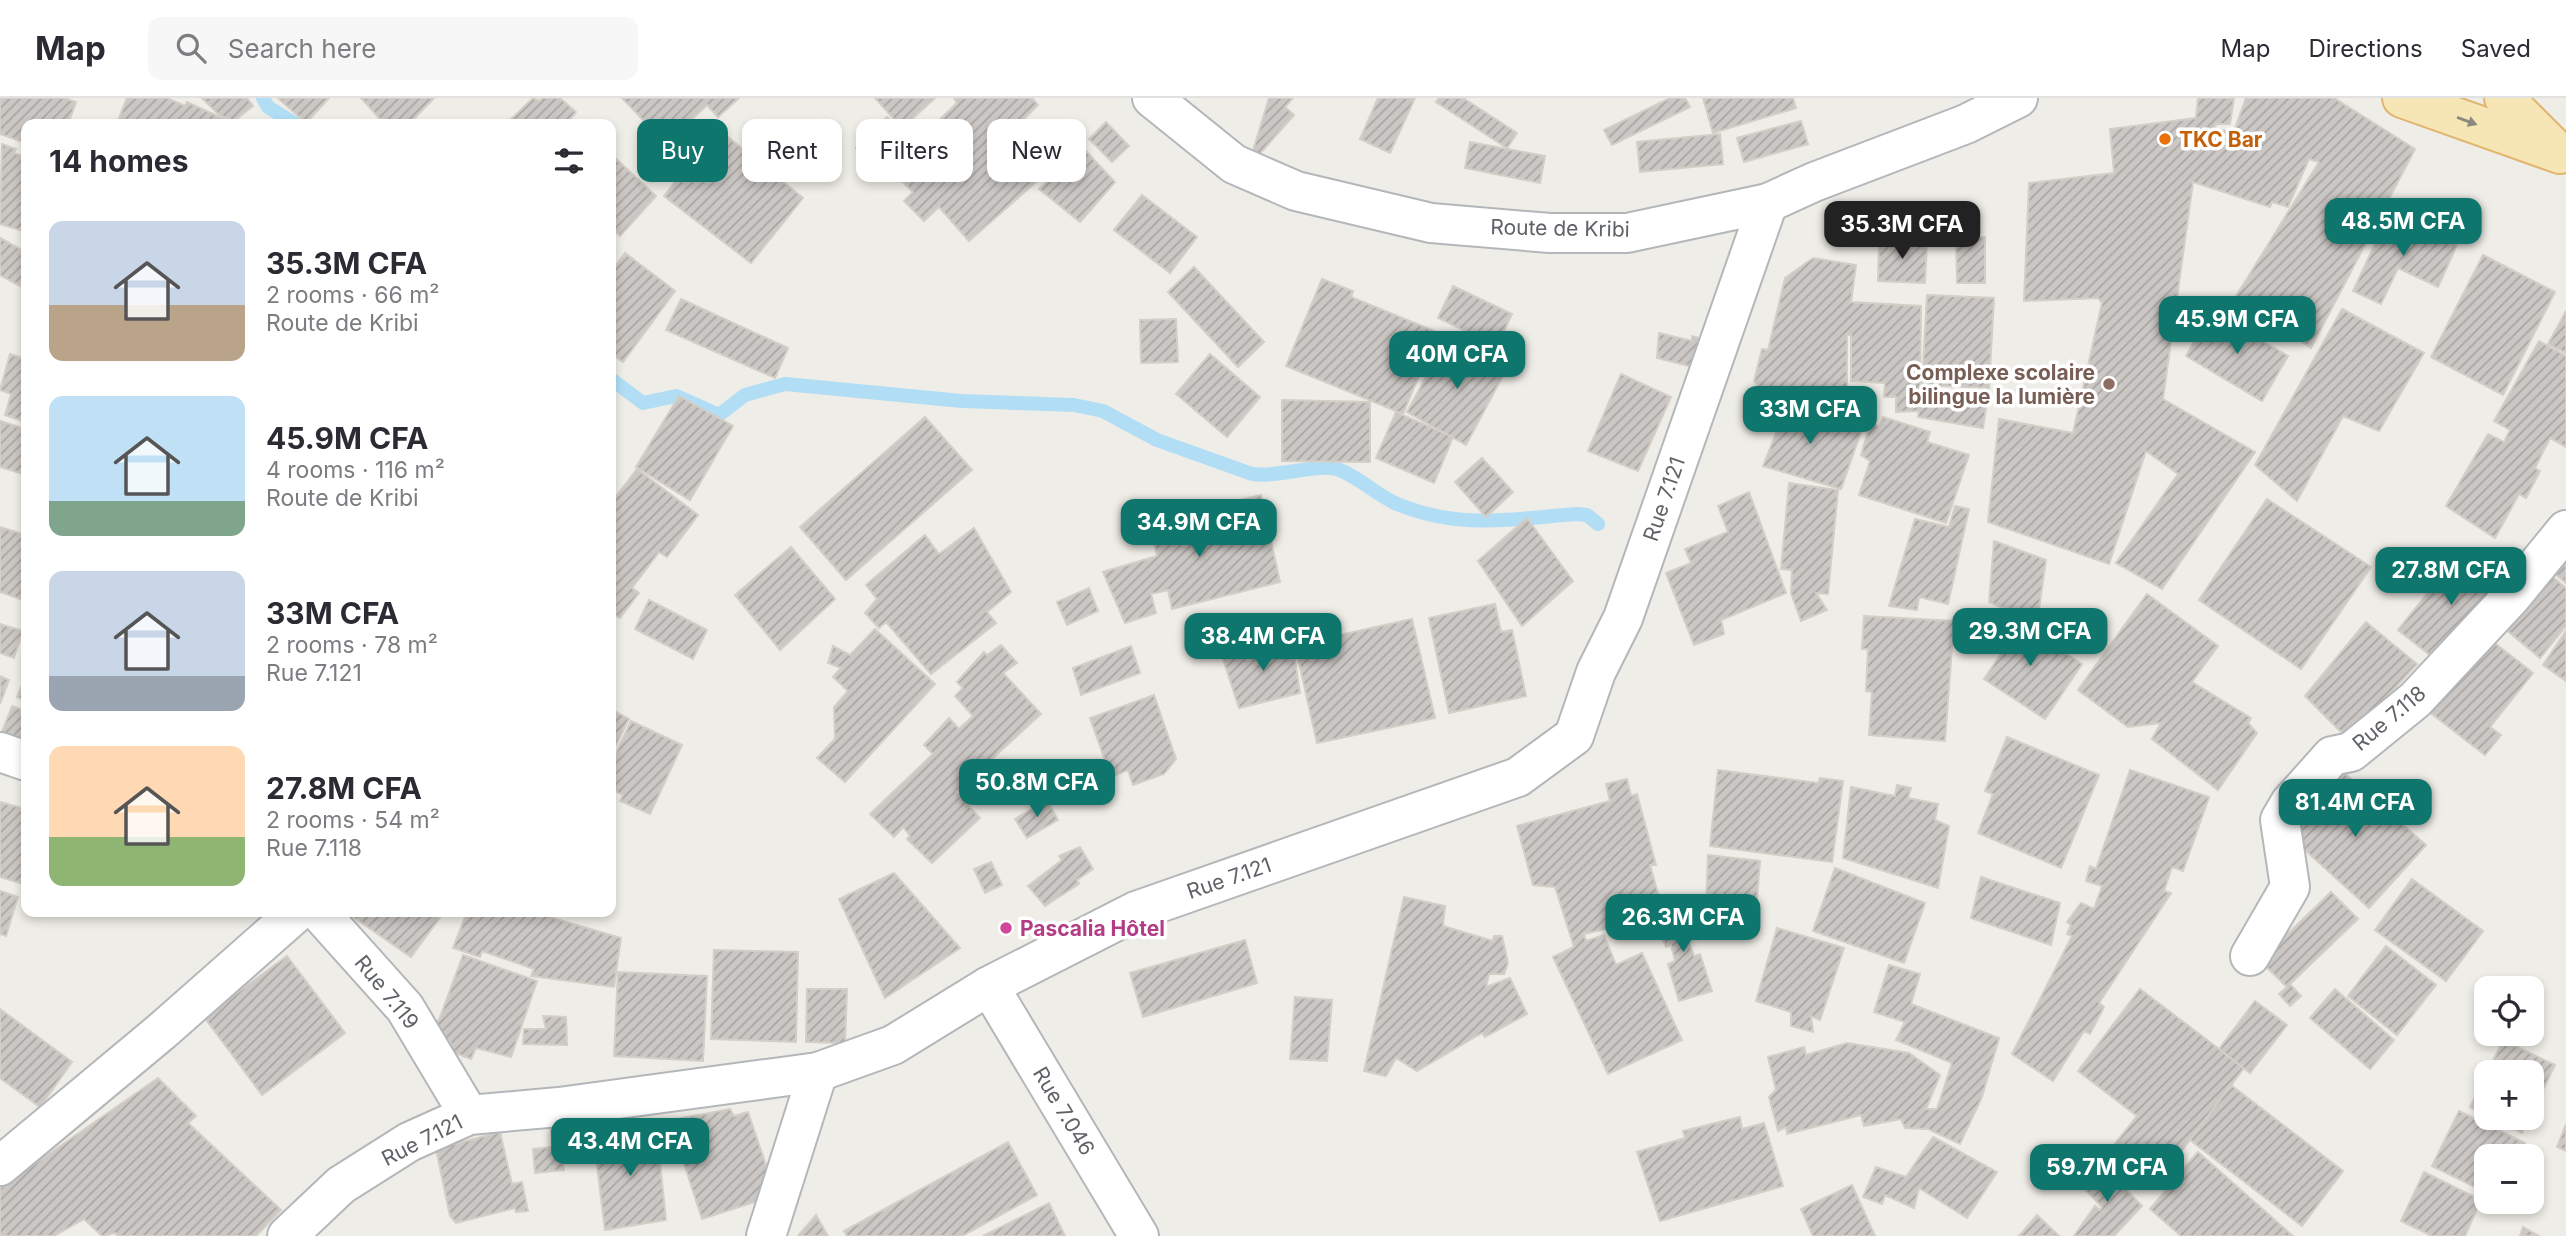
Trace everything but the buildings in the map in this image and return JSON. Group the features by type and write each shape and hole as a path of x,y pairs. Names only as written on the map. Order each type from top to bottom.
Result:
{"main road":[{"path":"2402,98 2563,156"},
{"path":"2504,98 2563,156"}],"street":[{"name":"Route de Kribi","path":"1152,98 1234,164 1296,191 1431,223 1550,233 1627,233 1768,203 1814,181 1966,124 2018,98"},
{"name":"Rue 7.121","path":"288,1236 341,1185 410,1142 469,1115 559,1107 818,1072 893,1045 989,986 1136,911 1518,778 1574,736 1596,672 1622,618 1768,203"},
{"name":"Rue 7.118","path":"2250,956 2290,887 2280,820 2290,803 2332,756 2351,751 2415,700 2512,596 2566,530"},
{"path":"0,752 21,759"},
{"path":"0,1166 162,1031 291,917"},
{"name":"Rue 7.119","path":"324,917 405,1007 469,1115"},
{"name":"Rue 7.046","path":"989,986 1139,1236"},
{"path":"766,1236 818,1072"}],"waterway":[{"path":"263,98 268,107 287,119"},
{"path":"616,383 643,403 676,396 719,415 745,395 785,384 962,401 1074,405 1103,411 1157,440 1252,474 1337,469 1397,504 1442,517 1486,521 1577,514 1587,515 1598,524"}],"place":[{"name":"TKC Bar","path":"2165,139"},
{"name":"Complexe scolaire bilingue la lumière","path":"2109,384"},
{"name":"Pascalia Hôtel","path":"1006,928"}]}
